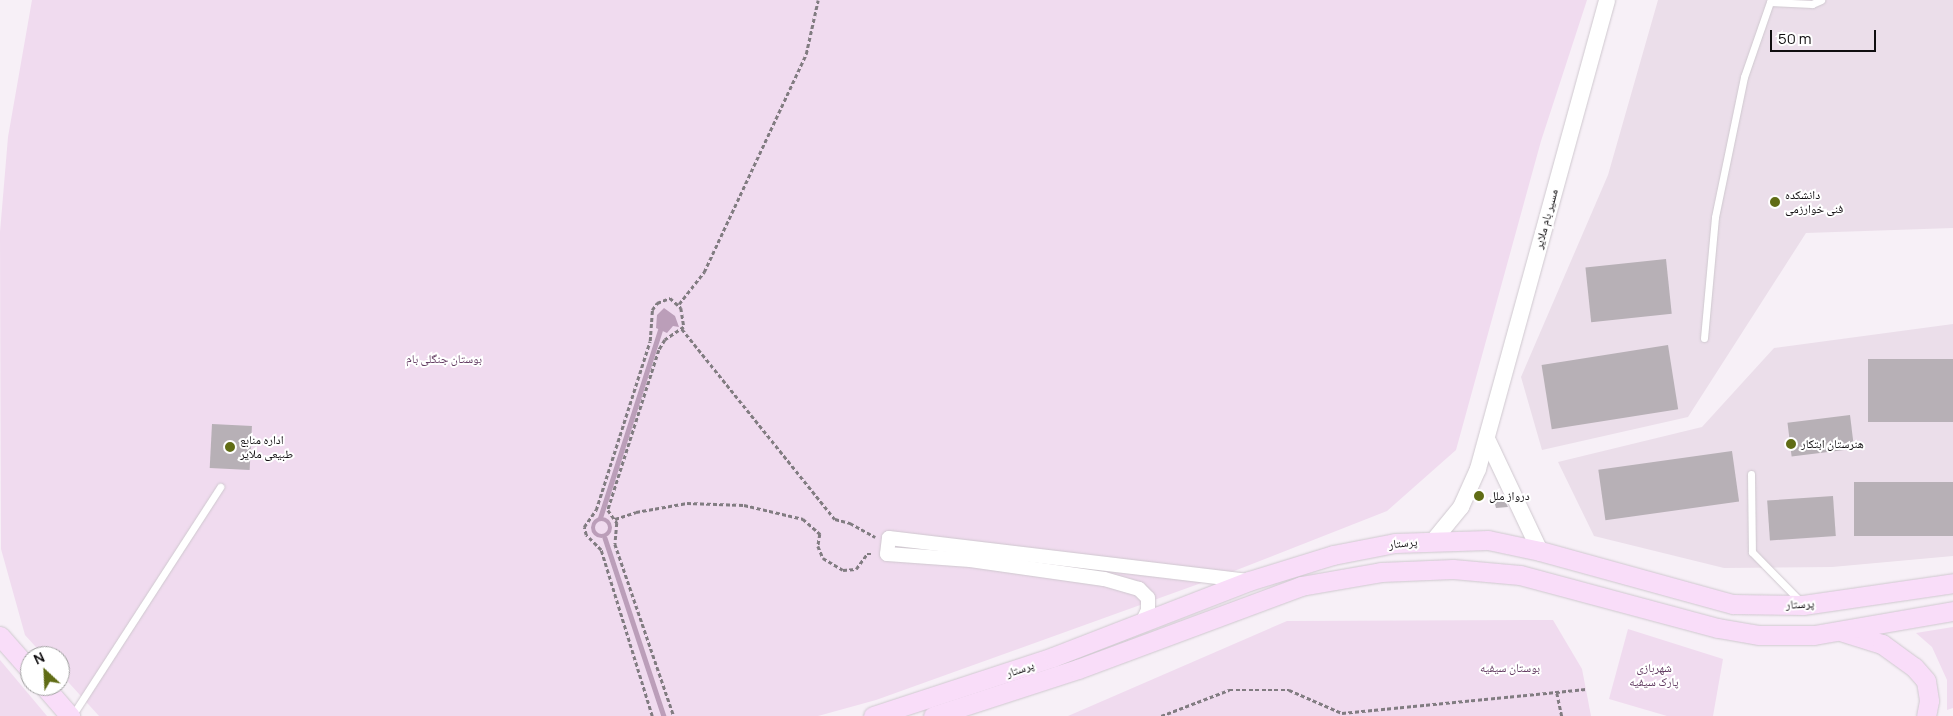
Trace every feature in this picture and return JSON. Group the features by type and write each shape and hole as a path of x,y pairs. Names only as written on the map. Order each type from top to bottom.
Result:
{"main road":[{"name":"پرستار","path":"872,716 1001,676 1249,581 1333,555 1395,543 1434,540 1488,540 1540,551 1733,604 1803,605 1953,583"},
{"name":"پرستار","path":"933,716 1078,669 1300,586 1381,572 1453,569 1520,575 1718,628 1769,635 1837,631 1953,611"},
{"path":"1837,631 1882,644 1914,667 1926,681 1929,701 1926,716"},
{"path":"0,636 20,659"},
{"path":"53,696 71,716"}],"street":[{"name":"مسیر بام ملایر","path":"1434,540 1461,507 1478,469 1607,0"},
{"path":"1487,439 1540,551"},
{"path":"1142,623 1148,610 1148,598 1139,589 1104,579 970,560 887,554 890,538 1249,581"}],"lane":[{"path":"1704,338 1715,217 1744,77 1770,2 1812,4 1821,0"},
{"path":"1751,474 1752,552 1803,605"},
{"path":"71,716 220,486"}],"path":[{"path":"679,304 704,272 806,54 818,0"},
{"path":"652,716 601,550 586,535 584,528 596,510 650,342 652,310 657,303 670,298 679,304 685,320 682,329 664,340 659,350 608,510 615,520 618,530 614,544 674,716"},
{"path":"682,329 835,519 859,527 872,537 890,538"},
{"path":"615,520 636,512 687,503 744,505 803,519 820,534 818,546 823,558 843,570 856,569 867,554 887,554"},
{"path":"1161,716 1229,690 1289,690 1342,713 1586,689"},
{"path":"1557,693 1562,716"}],"shaded area":[{"name":"دانشکده فنی خوارزمی","path":"1658,0 1953,0 1953,228 1806,233 1688,417 1542,450 1521,377 1608,175"},
{"path":"664,308 675,316 679,327 673,326 667,333 656,328 657,315"},
{"name":"هنرستان ابتکار","path":"1953,324 1953,556 1832,567 1724,568 1594,536 1558,462 1702,427 1774,348"}],"green space":[{"name":"بوستان جنگلی بام","path":"32,0 1587,0 1541,141 1456,450 1387,511 1229,573 876,700 818,716 99,716 70,684 70,646 35,646 25,635 1,549 0,232 8,137"},
{"name":"بوستان سیفیه","path":"1553,620 1582,669 1591,716 1068,716 1287,621"},
{"path":"1953,627 1953,708 1947,710 1947,680 1932,647 1916,633"},
{"name":"شهربازی پارک سیفیه","path":"1628,629 1723,659 1713,716 1667,716 1609,699"},
{"path":"0,660 20,684 20,696 30,696 47,716 0,716"}],"building":[{"path":"1666,259 1672,314 1591,322 1585,267"},
{"path":"1668,345 1678,409 1552,429 1542,365"},
{"path":"1868,359 1953,359 1953,422 1868,422"},
{"path":"1850,415 1854,449 1792,456 1787,423"},
{"name":"اداره منابع طبیعی ملایر","path":"212,424 252,426 250,470 210,468"},
{"path":"1732,451 1739,502 1605,520 1598,470"},
{"path":"1854,482 1953,482 1953,536 1854,536"},
{"path":"1833,496 1836,536 1770,541 1767,501"},
{"path":"1504,499 1508,507 1496,508 1494,501"}],"waterway":[{"path":"600,518 660,330"},
{"path":"598,519 606,519 611,524 611,528 609,535 598,537 593,532 593,524 598,519"},
{"path":"605,538 664,716"}],"place":[{"name":"دانشکده فنی خوارزمی","path":"1775,202"},
{"name":"هنرستان ابتکار","path":"1791,444"},
{"name":"اداره منابع طبیعی ملایر","path":"230,447"},
{"name":"درواز ملل","path":"1479,496"}]}
